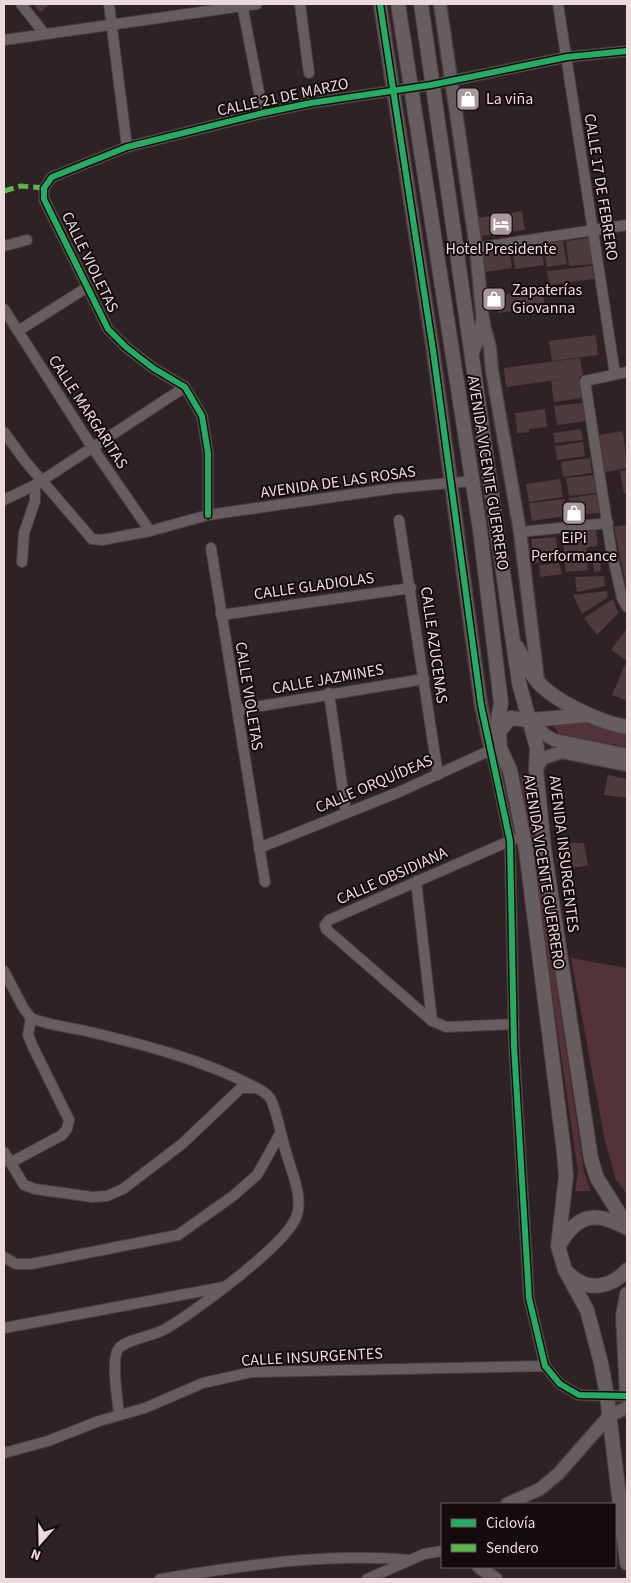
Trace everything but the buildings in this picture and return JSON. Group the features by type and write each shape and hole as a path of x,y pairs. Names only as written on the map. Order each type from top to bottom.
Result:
{"main road":[{"name":"AVENIDA VICENTE GUERRERO","path":"398,4 472,481 498,674 501,702 496,749 510,770 524,836 566,1176 558,1246 565,1270 587,1310 601,1363 610,1415 627,1563"},
{"name":"AVENIDA INSURGENTES","path":"421,4 431,85 457,248 515,644 519,683 531,720 537,748 536,769 544,848 590,1158 597,1178 627,1227"},
{"path":"472,353 483,322"},
{"path":"467,449 486,448"},
{"path":"515,644 538,682 552,694 588,715 627,727"},
{"path":"498,732 510,718 531,720 588,715"},
{"path":"558,1246 567,1231 583,1219 594,1217 610,1219 627,1227"},
{"path":"565,1270 583,1284 595,1286 608,1285 620,1278 627,1270"},
{"path":"627,1294 623,1316 627,1396"}],"street":[{"path":"21,4 44,33"},
{"path":"109,4 127,147"},
{"path":"4,40 257,4"},
{"path":"300,4 309,73"},
{"path":"380,4 433,350 481,705 496,749 510,841 514,1024 528,1298 544,1366 560,1384 579,1395 627,1396"},
{"path":"440,4 476,248 483,322 490,348 492,371 520,532 538,682"},
{"name":"CALLE 17 DE FEBRERO","path":"558,4 615,374"},
{"path":"242,5 263,113"},
{"name":"CALLE 21 DE MARZO","path":"44,188 52,177 127,147 263,113 311,103 431,85 566,57 627,51"},
{"name":"CALLE VIOLETAS","path":"44,188 44,199 108,330 126,347 154,368 185,387 202,416 208,453 208,515"},
{"path":"457,248 476,248 627,225"},
{"path":"4,246 27,240"},
{"path":"18,331 86,288"},
{"name":"CALLE MARGARITAS","path":"4,309 92,447 150,531"},
{"path":"627,372 585,381 615,569 622,598 627,607"},
{"path":"4,500 38,483 185,387"},
{"path":"4,432 38,483 36,501 24,533 22,562"},
{"name":"AVENIDA DE LAS ROSAS","path":"38,483 92,539 102,540 150,531 208,515 396,488 472,481"},
{"name":"CALLE AZUCENAS","path":"399,520 411,588 438,775"},
{"path":"520,532 608,522"},
{"name":"CALLE VIOLETAS","path":"211,548 265,882"},
{"name":"CALLE GLADIOLAS","path":"221,615 411,588"},
{"name":"CALLE JAZMINES","path":"237,710 329,693 424,679"},
{"path":"329,693 346,813"},
{"path":"531,720 545,736 554,740 627,754"},
{"name":"CALLE ORQUÍDEAS","path":"259,848 438,775 496,749"},
{"path":"536,769 543,758 562,752 627,765"},
{"name":"CALLE OBSIDIANA","path":"432,1021 326,930 325,925 329,920 416,881 524,836"},
{"path":"416,881 432,1021 446,1028 514,1024"},
{"path":"4,970 24,1009 31,1018 46,1024 85,1030 143,1045 225,1073 256,1088 270,1098 298,1194 297,1215 288,1231 226,1287 166,1329 151,1337 126,1342 118,1350 115,1360 119,1415"},
{"path":"10,1163 62,1135 67,1128 69,1120 32,1046 28,1035 31,1018"},
{"path":"4,1152 24,1185 35,1189 92,1197 107,1196 123,1189 182,1144 241,1088 256,1088"},
{"path":"4,1257 16,1264 30,1264 178,1235 233,1196 257,1174 280,1134"},
{"path":"4,1328 226,1287"},
{"name":"CALLE INSURGENTES","path":"4,1453 48,1441 119,1415 144,1408 203,1383 252,1372 544,1366"},
{"path":"509,1503 540,1489 558,1474 610,1415 627,1408"},
{"path":"367,1579 424,1554 441,1551"},
{"path":"160,1579 310,1558 375,1557 409,1560"},
{"path":"480,1568 496,1579"}],"shaded area":[{"path":"561,717 627,732 627,747 559,734 552,724"},
{"path":"520,774 526,774 584,1172 591,1191 575,1191 578,1171"},
{"path":"571,958 627,968 627,1194 616,1180 605,1141"}],"marked path":[{"path":"4,191 21,186 44,188"}],"cycle path":[{"path":"380,4 433,350 481,705 510,841 514,1046 529,1298 545,1366 560,1384 579,1395 627,1396"},
{"path":"208,515 208,453 202,416 185,387 153,368 126,347 108,329 44,199 44,188 52,177 127,147 263,113 311,103 431,85 567,57 627,51"}],"place":[{"name":"La viña","path":"468,99"},
{"name":"Hotel Presidente","path":"501,224"},
{"name":"Zapaterías Giovanna","path":"494,299"},
{"name":"EiPi Performance","path":"574,513"}]}
